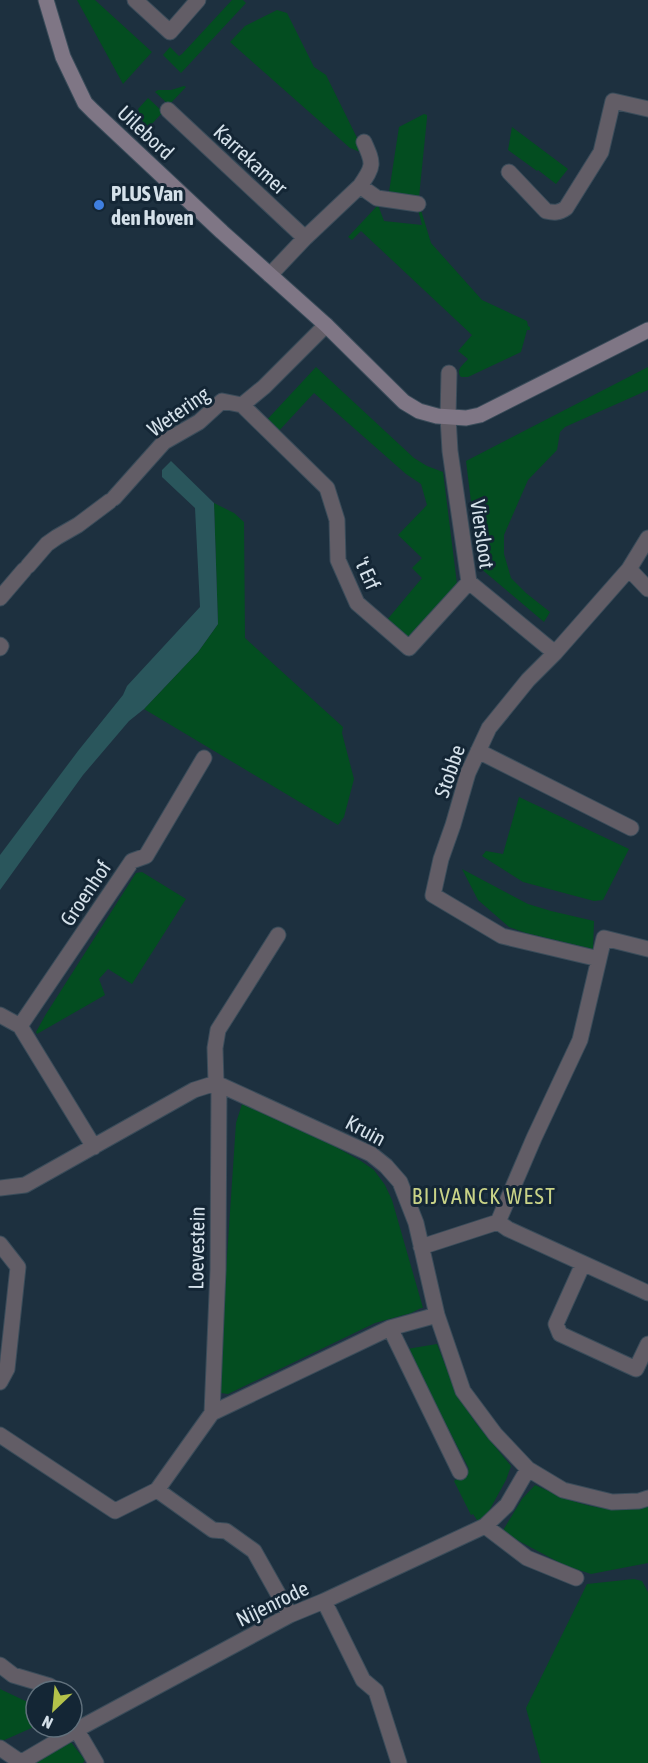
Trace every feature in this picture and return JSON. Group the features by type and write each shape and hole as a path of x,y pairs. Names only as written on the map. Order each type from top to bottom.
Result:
{"street":[{"name":"Uilebord","path":"46,0 63,57 85,103 270,275"},
{"path":"135,0 170,32 198,0"},
{"path":"509,172 546,211 562,212 601,152 613,101 648,109"},
{"name":"Karrekamer","path":"168,110 305,238"},
{"path":"364,142 372,167 360,186 270,275 326,325 404,402 419,411 437,416 466,418 480,415 648,330"},
{"path":"360,186 378,198 417,204"},
{"name":"Wetering","path":"0,598 47,544 78,525 112,499 164,442 199,422 222,401 242,405 264,387 326,325"},
{"name":"Viersloot","path":"448,373 450,451 469,582 555,654"},
{"name":"'t Erf","path":"242,405 327,488 337,520 338,560 357,603 409,648 469,582"},
{"name":"Stobbe","path":"599,959 502,936 433,895 441,859 468,773 489,728 528,680 555,654 629,569 648,538"},
{"path":"629,569 648,589"},
{"path":"478,751 631,828"},
{"name":"Groenhof","path":"20,1026 132,861 146,856 204,758"},
{"name":"Loevestein","path":"212,1413 218,1270 218,1083 215,1048 218,1030 278,935"},
{"path":"422,1247 498,1222 580,1040 604,938 648,949"},
{"path":"0,1015 20,1026 93,1147"},
{"path":"0,1188 24,1185 194,1090 218,1083"},
{"name":"Kruin","path":"218,1083 371,1154 400,1182 416,1223 437,1316 463,1391 495,1434 528,1469 563,1490 612,1502 639,1501 648,1498"},
{"path":"498,1222 508,1229 648,1293"},
{"path":"0,1244 18,1267 7,1370 0,1382"},
{"path":"583,1264 556,1324 560,1334 636,1369 648,1344"},
{"path":"0,1435 115,1511 157,1490 212,1413 390,1328 437,1316"},
{"path":"390,1328 460,1472"},
{"name":"Nijenrode","path":"84,1721 290,1615 485,1526 507,1505 528,1469"},
{"path":"157,1490 213,1530 226,1531 254,1551 290,1615"},
{"path":"485,1526 527,1558 576,1578"},
{"path":"324,1601 363,1680 376,1691 399,1763"},
{"path":"0,1665 13,1675 27,1679"},
{"name":"Nijenrode","path":"22,1763 56,1739"},
{"path":"82,1739 96,1763"},
{"path":"0,1748 22,1763"}],"green space":[{"path":"77,0 95,0 152,52 123,84"},
{"path":"232,0 243,0 246,3 181,73 163,55 170,47 179,56 182,54"},
{"path":"277,10 287,13 314,67 326,75 365,154 350,148 230,42 245,26"},
{"path":"186,87 169,105 155,92 158,90 171,90"},
{"path":"148,98 163,112 148,128 144,125 138,109"},
{"path":"424,114 427,118 419,197 391,193 389,192 399,127"},
{"path":"512,127 568,169 556,184 508,150"},
{"path":"378,205 384,221 422,225 418,210 421,210 431,243 482,300 527,321 530,330 527,330 521,352 468,377 461,377 459,370 468,359 458,351 472,335 361,231 352,240 348,237"},
{"path":"316,367 414,458 443,472 457,584 408,640 386,621 422,578 412,568 422,558 398,535 427,505 421,484 406,474 314,393 275,435 263,424"},
{"path":"648,367 648,390 565,427 560,432 557,450 528,480 504,535 504,554 511,578 550,612 544,622 479,567 466,461"},
{"path":"214,503 234,513 244,522 245,638 343,727 342,733 354,779 344,817 338,825 144,709 198,652 218,624"},
{"path":"519,797 629,849 603,900 594,901 523,882 482,856 486,851 503,854"},
{"path":"462,869 528,904 594,921 593,949 509,927 478,900"},
{"path":"142,872 186,899 132,984 108,969 99,979 105,995 37,1034 46,1014 136,873"},
{"path":"242,1104 318,1137 374,1170 392,1200 423,1308 375,1323 228,1394 218,1390 236,1123"},
{"path":"437,1344 455,1390 475,1422 511,1466 484,1520 479,1523 473,1514 471,1515 454,1481 469,1469 407,1349"},
{"path":"535,1485 572,1500 601,1508 620,1509 648,1506 648,1563 591,1574 564,1565 502,1532 522,1499"},
{"path":"634,1579 642,1581 648,1592 648,1763 541,1763 526,1708 587,1584"},
{"path":"0,1689 24,1700 24,1731 0,1742"},
{"path":"70,1741 85,1760 83,1763 36,1763 37,1759"}],"shaded area":[{"path":"171,461 214,503 218,624 198,652 144,709 129,721 83,775 0,890 0,855 123,695 127,686 200,607 195,508 162,477 162,470"}],"place":[{"name":"PLUS Van den Hoven","path":"99,205"}],"district":[{"name":"BIJVANCK WEST","path":"484,1196"}]}
